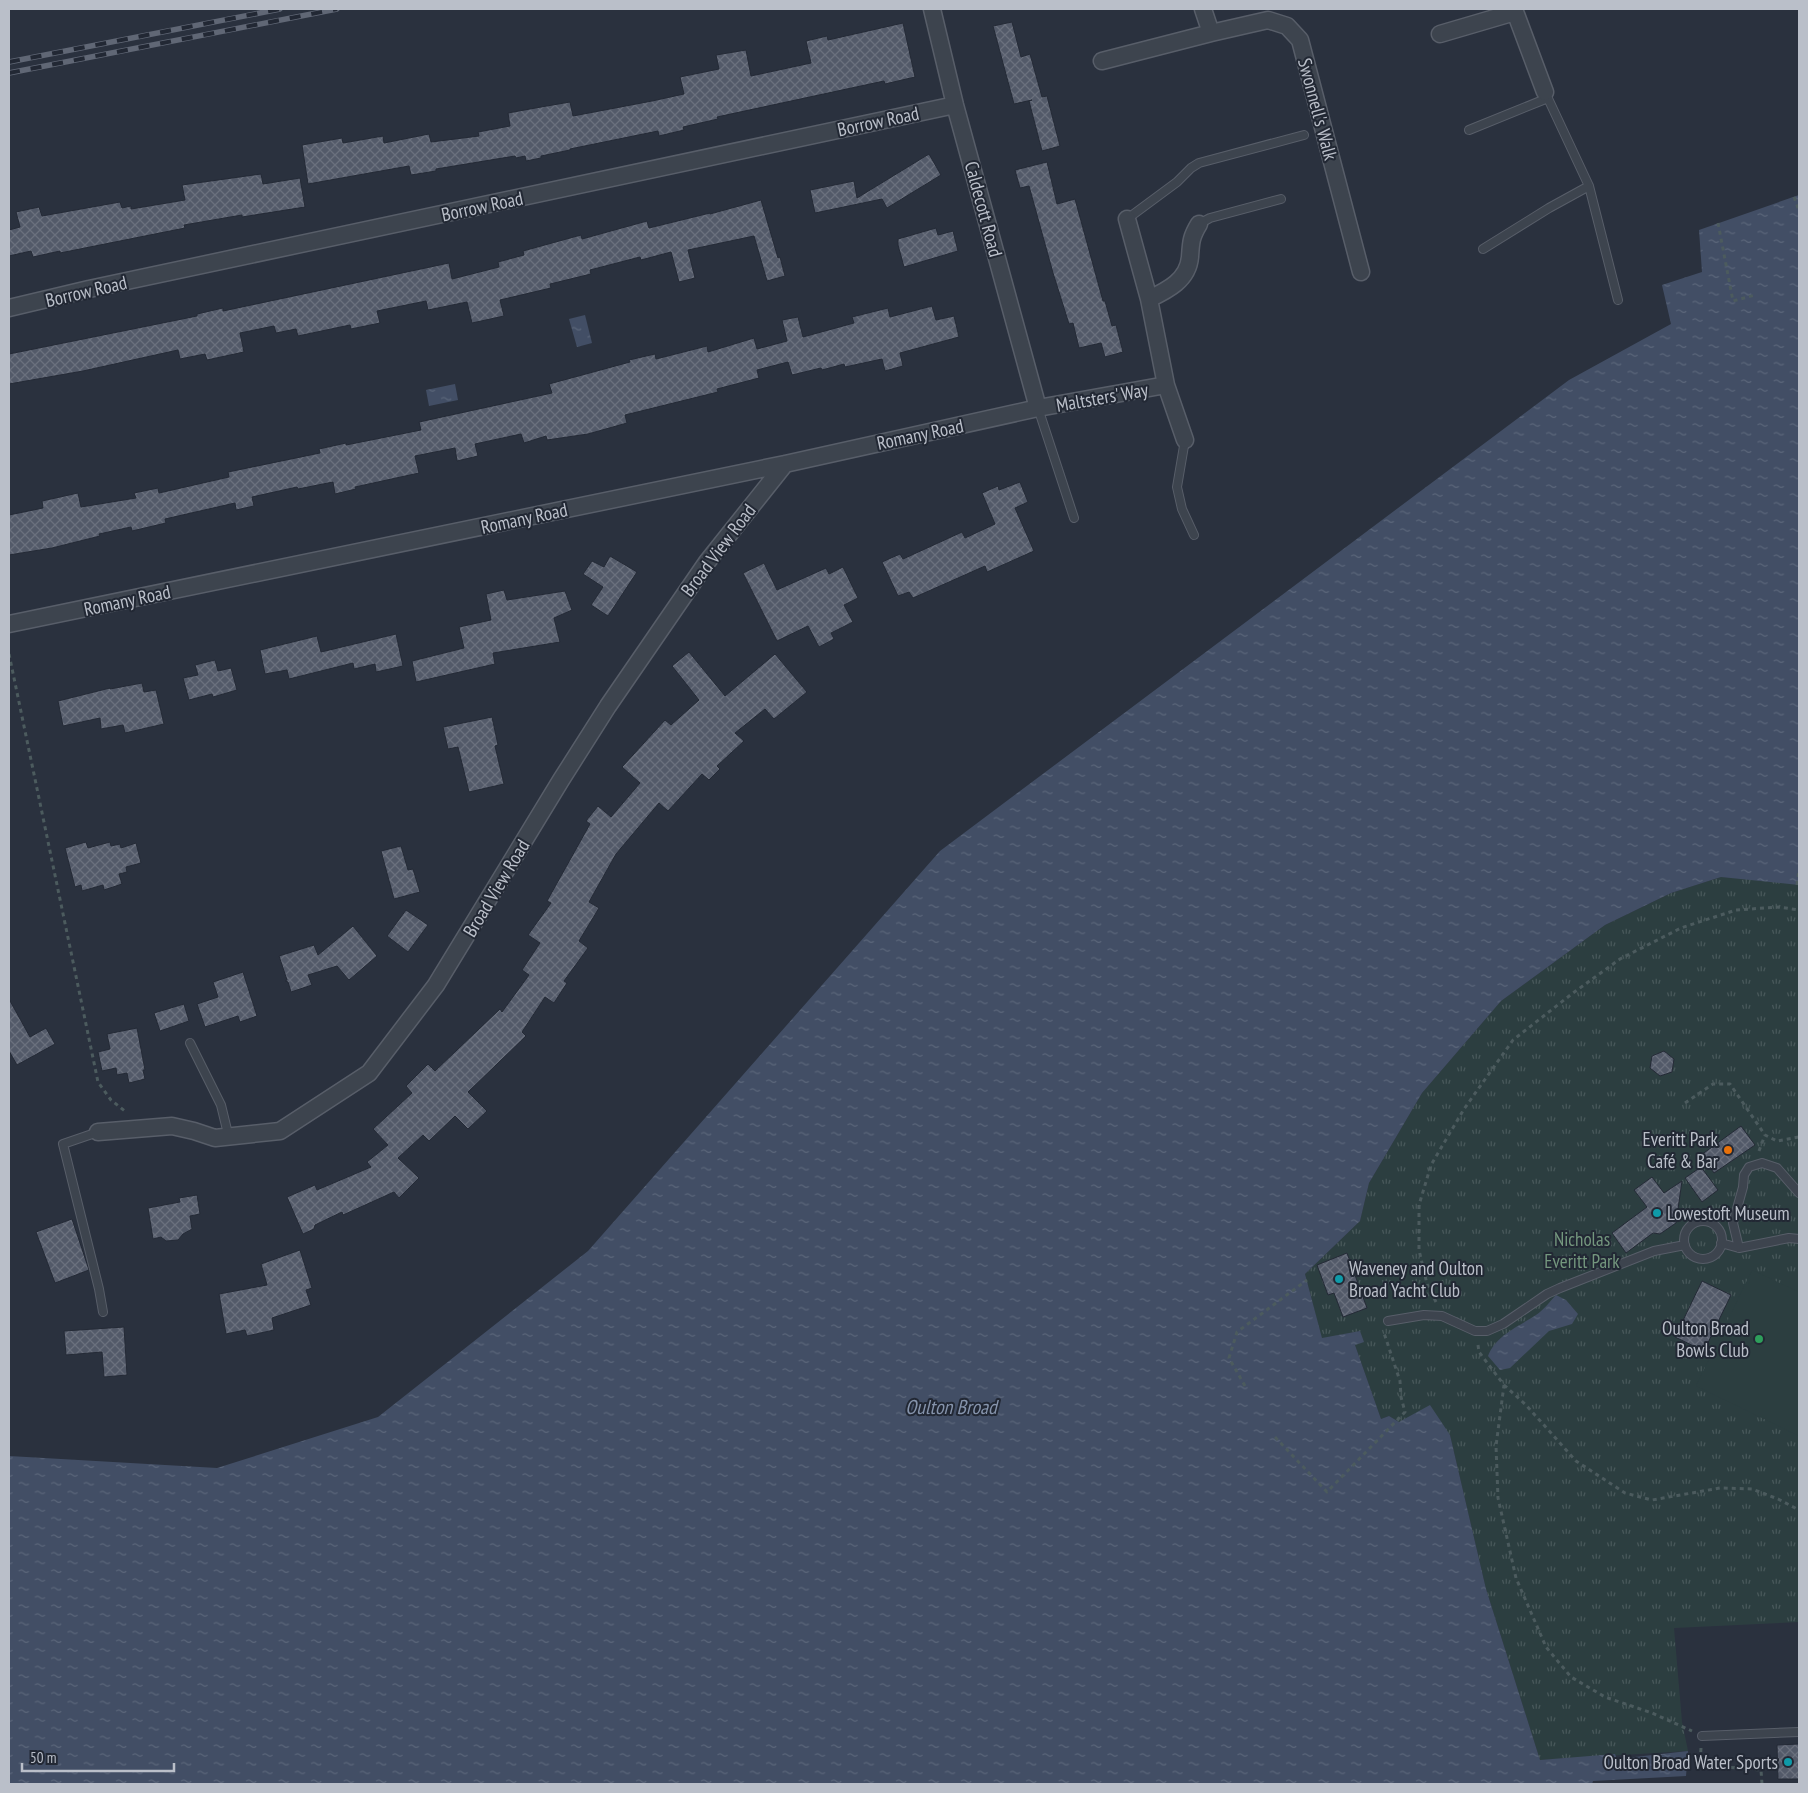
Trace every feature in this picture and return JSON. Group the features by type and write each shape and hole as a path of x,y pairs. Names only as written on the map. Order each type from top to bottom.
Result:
{"street":[{"name":"Caldecott Road","path":"932,9 955,105 1038,408"},
{"path":"1203,9 1211,33"},
{"path":"1440,34 1514,10 1547,95"},
{"name":"Swonnell's Walk","path":"1102,61 1268,20 1287,26 1300,40 1361,272"},
{"name":"Borrow Road","path":"9,308 89,289 955,105"},
{"name":"Maltsters' Way","path":"1127,219 1148,299 1166,385 1185,440"},
{"path":"1148,299 1169,290 1185,274 1190,260 1191,236 1199,224"},
{"name":"Maltsters' Way","path":"1038,408 1166,385"},
{"name":"Romany Road","path":"9,624 785,464 1038,408"},
{"name":"Broad View Road","path":"98,1132 172,1126 215,1138 229,1138 280,1131 370,1073 436,985 608,706 707,562 785,464"}],"lane":[{"path":"1470,130 1547,95 1588,186 1618,300"},
{"path":"1127,219 1199,163 1304,134"},
{"path":"1483,250 1549,208 1588,186"},
{"path":"1199,224 1210,218 1281,199"},
{"path":"1038,408 1074,518"},
{"path":"1185,440 1177,487 1182,509 1194,535"},
{"path":"190,1043 221,1105 229,1138"},
{"path":"98,1132 63,1144 103,1312"},
{"path":"1739,1248 1733,1224 1743,1187 1744,1175 1750,1166 1762,1163 1777,1168 1799,1193"},
{"path":"1705,1221 1716,1226 1722,1237 1715,1254 1704,1259 1692,1255 1684,1245 1684,1239 1689,1228 1693,1224 1705,1221"},
{"path":"1721,1243 1739,1248 1789,1238 1799,1239"},
{"path":"1388,1321 1424,1315 1442,1316 1476,1331 1487,1331 1503,1324 1547,1294 1560,1288 1654,1251 1684,1245"},
{"path":"1702,1736 1799,1732"}],"path":[{"path":"1794,197 1799,211"},
{"path":"1718,223 1733,301 1755,296"},
{"path":"9,654 98,1082 111,1100 146,1128"},
{"path":"1797,885 1799,870"},
{"path":"1442,1316 1427,1284 1419,1250 1419,1205 1431,1165 1464,1109 1513,1040 1620,959 1681,928 1736,910 1779,906 1799,910"},
{"path":"1685,1103 1714,1084 1730,1084 1765,1135 1777,1141 1799,1137"},
{"path":"1245,1386 1229,1358 1237,1332 1307,1280"},
{"path":"1275,1437 1327,1492 1405,1412 1401,1397 1400,1381 1383,1332"},
{"path":"1479,1352 1504,1385 1526,1405 1576,1461 1625,1493 1652,1500 1720,1488 1752,1489 1799,1510"},
{"path":"1504,1385 1496,1446 1498,1498 1516,1578 1546,1647 1571,1677 1605,1697 1652,1713 1702,1736 1700,1765 1761,1770 1762,1784"}],"green space":[{"name":"Nicholas Everitt Park","path":"1721,877 1799,883 1799,1622 1674,1628 1682,1722 1688,1751 1540,1760 1486,1589 1450,1435 1399,1423 1389,1416 1381,1419 1355,1345 1360,1331 1322,1339 1305,1274 1360,1221 1369,1183 1422,1093 1501,1001 1605,925 1671,893"},
{"name":"Oulton Broad Bowls Club","path":"1752,1270 1799,1292 1799,1436 1696,1386"}],"water":[{"name":"Oulton Broad","path":"1799,195 1799,885 1721,877 1671,893 1605,925 1501,1001 1422,1093 1369,1183 1360,1221 1305,1274 1322,1338 1360,1331 1364,1342 1355,1345 1381,1419 1389,1416 1399,1422 1430,1405 1450,1435 1486,1589 1540,1760 1615,1754 1617,1759 1688,1751 1686,1776 1593,1781 1592,1784 9,1784 9,1456 217,1468 378,1417 588,1251 940,851 1569,380 1671,324 1662,285 1702,272 1699,230"},
{"path":"585,315 592,343 577,347 569,319"},
{"path":"455,384 458,400 429,406 426,390"},
{"path":"1556,1295 1566,1300 1578,1314 1572,1324 1549,1331 1510,1368 1500,1370 1488,1356 1496,1342 1508,1332 1539,1313"}],"building":[{"path":"1012,22 1021,57 1030,54 1042,97 1047,96 1060,146 1042,151 1029,101 1032,100 1014,104 993,26"},
{"path":"903,23 915,77 885,84 884,81 717,117 718,119 683,127 684,130 659,136 658,131 570,149 526,161 525,156 516,158 515,156 411,175 409,166 308,184 302,145 342,138 343,143 383,136 384,143 429,134 431,142 479,136 478,132 510,126 508,113 570,102 573,116 652,101 684,94 680,77 719,69 716,55 746,50 751,76 811,63 806,41 827,36 828,40"},
{"path":"929,154 941,175 887,208 882,199 815,213 810,190 854,181 857,198"},
{"path":"1047,162 1057,204 1075,199 1103,301 1105,301 1112,326 1116,325 1123,352 1105,357 1101,343 1079,348 1073,323 1069,324 1029,186 1020,188 1015,170"},
{"path":"261,174 263,184 300,178 305,207 184,225 185,228 60,253 60,251 33,257 31,251 9,256 9,230 20,227 16,212 39,207 42,216 120,202 122,208 131,206 131,209 185,200 182,185"},
{"path":"761,200 785,276 767,281 754,236 688,250 695,278 679,282 671,252 641,260 640,257 590,270 591,274 550,284 551,288 500,300 504,316 472,323 467,302 428,310 426,301 377,311 380,323 351,329 350,325 298,336 296,329 276,333 274,326 240,333 244,352 207,360 205,354 180,359 178,350 83,371 9,384 9,354 197,316 197,314 223,308 223,311 449,263 452,279 499,267 498,262 524,255 523,251 581,235 582,239 647,221 649,228"},
{"path":"936,228 938,235 953,231 958,251 904,267 898,239"},
{"path":"932,306 936,320 954,316 959,337 900,353 903,366 885,371 882,359 845,367 844,364 822,370 821,368 792,375 788,362 757,370 759,378 717,389 718,392 625,415 627,423 588,434 547,440 546,436 524,443 521,434 475,444 478,456 457,461 455,448 415,456 419,473 355,487 356,489 335,494 333,482 298,489 297,487 252,497 254,506 236,510 235,503 165,519 166,523 132,531 131,527 52,548 9,555 9,515 43,508 42,501 78,493 81,507 136,498 134,493 158,488 159,493 229,477 228,472 320,453 319,449 421,430 419,422 552,393 549,384 630,362 629,360 655,354 656,359 707,346 708,352 754,338 757,349 787,341 782,320 798,317 803,337 854,323 852,317 888,308 890,317"},
{"path":"1020,482 1028,502 1015,508 1034,551 987,572 985,566 913,598 909,592 898,596 882,562 900,554 903,559 962,532 965,538 995,524 982,493 998,486 999,490"},
{"path":"610,556 637,572 608,616 591,605 603,587 583,574 592,561 604,567"},
{"path":"764,563 777,590 826,568 829,574 843,567 858,598 844,605 853,622 831,633 834,639 819,647 808,626 777,641 743,573"},
{"path":"504,590 507,600 565,591 572,610 554,618 560,642 493,653 495,664 416,682 412,661 464,648 459,627 491,620 486,594"},
{"path":"396,634 403,666 376,672 375,664 354,669 353,663 289,679 287,670 265,674 260,650 317,636 321,652"},
{"path":"689,652 725,696 775,654 807,692 774,719 765,709 735,733 744,741 717,766 720,769 709,780 702,774 668,811 659,803 616,854 589,902 599,908 579,941 588,948 564,981 567,983 554,1003 545,997 522,1032 526,1036 468,1092 487,1111 468,1129 455,1116 429,1141 423,1135 398,1158 419,1178 399,1198 394,1192 343,1215 342,1212 315,1225 314,1229 303,1234 287,1197 315,1185 317,1190 371,1167 367,1162 388,1145 373,1129 412,1093 406,1086 428,1064 435,1071 500,1009 502,1012 529,975 522,970 540,943 528,935 551,903 547,901 590,824 586,821 598,806 611,817 640,783 622,767 665,720 671,725 699,700 672,666"},
{"path":"215,660 218,671 231,668 237,690 213,697 212,694 189,700 183,678 198,675 195,665"},
{"path":"142,683 144,692 156,690 164,724 125,733 123,725 101,729 100,718 63,726 58,701 110,688"},
{"path":"492,717 498,745 495,746 504,784 469,792 458,747 448,749 443,727"},
{"path":"86,842 88,848 110,842 111,846 120,844 121,848 136,843 141,863 126,867 127,872 119,874 122,884 104,890 103,885 82,891 81,885 75,887 65,848"},
{"path":"401,846 408,870 413,869 420,892 394,899 381,851"},
{"path":"406,910 428,925 408,952 387,936"},
{"path":"353,926 377,956 349,980 337,966 308,975 312,985 291,992 288,982 285,981 287,980 279,956 314,945 318,955"},
{"path":"243,972 257,1016 240,1022 238,1016 205,1027 197,1004 218,997 213,982"},
{"path":"9,999 30,1037 46,1028 55,1044 17,1065 9,1051"},
{"path":"184,1004 189,1021 160,1031 154,1013"},
{"path":"137,1028 145,1079 129,1083 127,1073 117,1075 116,1068 102,1071 98,1052 110,1049 107,1034"},
{"path":"1664,1051 1674,1059 1672,1072 1660,1076 1650,1068 1652,1056"},
{"name":"Everitt Park Café & Bar","path":"1741,1126 1755,1145 1714,1173 1701,1155"},
{"path":"1701,1167 1718,1190 1702,1202 1685,1178"},
{"name":"Lowestoft Museum","path":"1652,1177 1664,1193 1682,1181 1676,1223 1660,1234 1653,1233 1626,1253 1612,1233 1647,1207 1634,1190"},
{"path":"197,1195 200,1214 190,1216 192,1229 183,1234 178,1240 166,1241 161,1237 153,1239 148,1208 180,1202 179,1198"},
{"path":"72,1219 89,1270 55,1283 36,1232"},
{"path":"300,1250 312,1288 306,1290 311,1305 272,1318 274,1330 247,1336 245,1330 226,1334 219,1294 267,1285 261,1264"},
{"name":"Waveney and Oulton Broad Yacht Club","path":"1347,1253 1367,1308 1343,1317 1334,1293 1328,1295 1317,1265"},
{"path":"1702,1281 1731,1295 1704,1351 1675,1337"},
{"path":"124,1327 127,1375 104,1377 102,1352 66,1355 64,1331"},
{"name":"Oulton Broad Water Sports","path":"1799,1744 1799,1779 1778,1779 1777,1745"}],"railway":[{"path":"9,62 280,9"},
{"path":"9,73 337,9"}],"place":[{"name":"Everitt Park Café & Bar","path":"1728,1150"},
{"name":"Lowestoft Museum","path":"1657,1213"},
{"name":"Waveney and Oulton Broad Yacht Club","path":"1339,1279"},
{"name":"Oulton Broad Bowls Club","path":"1759,1339"},
{"name":"Oulton Broad Water Sports","path":"1788,1762"}]}
